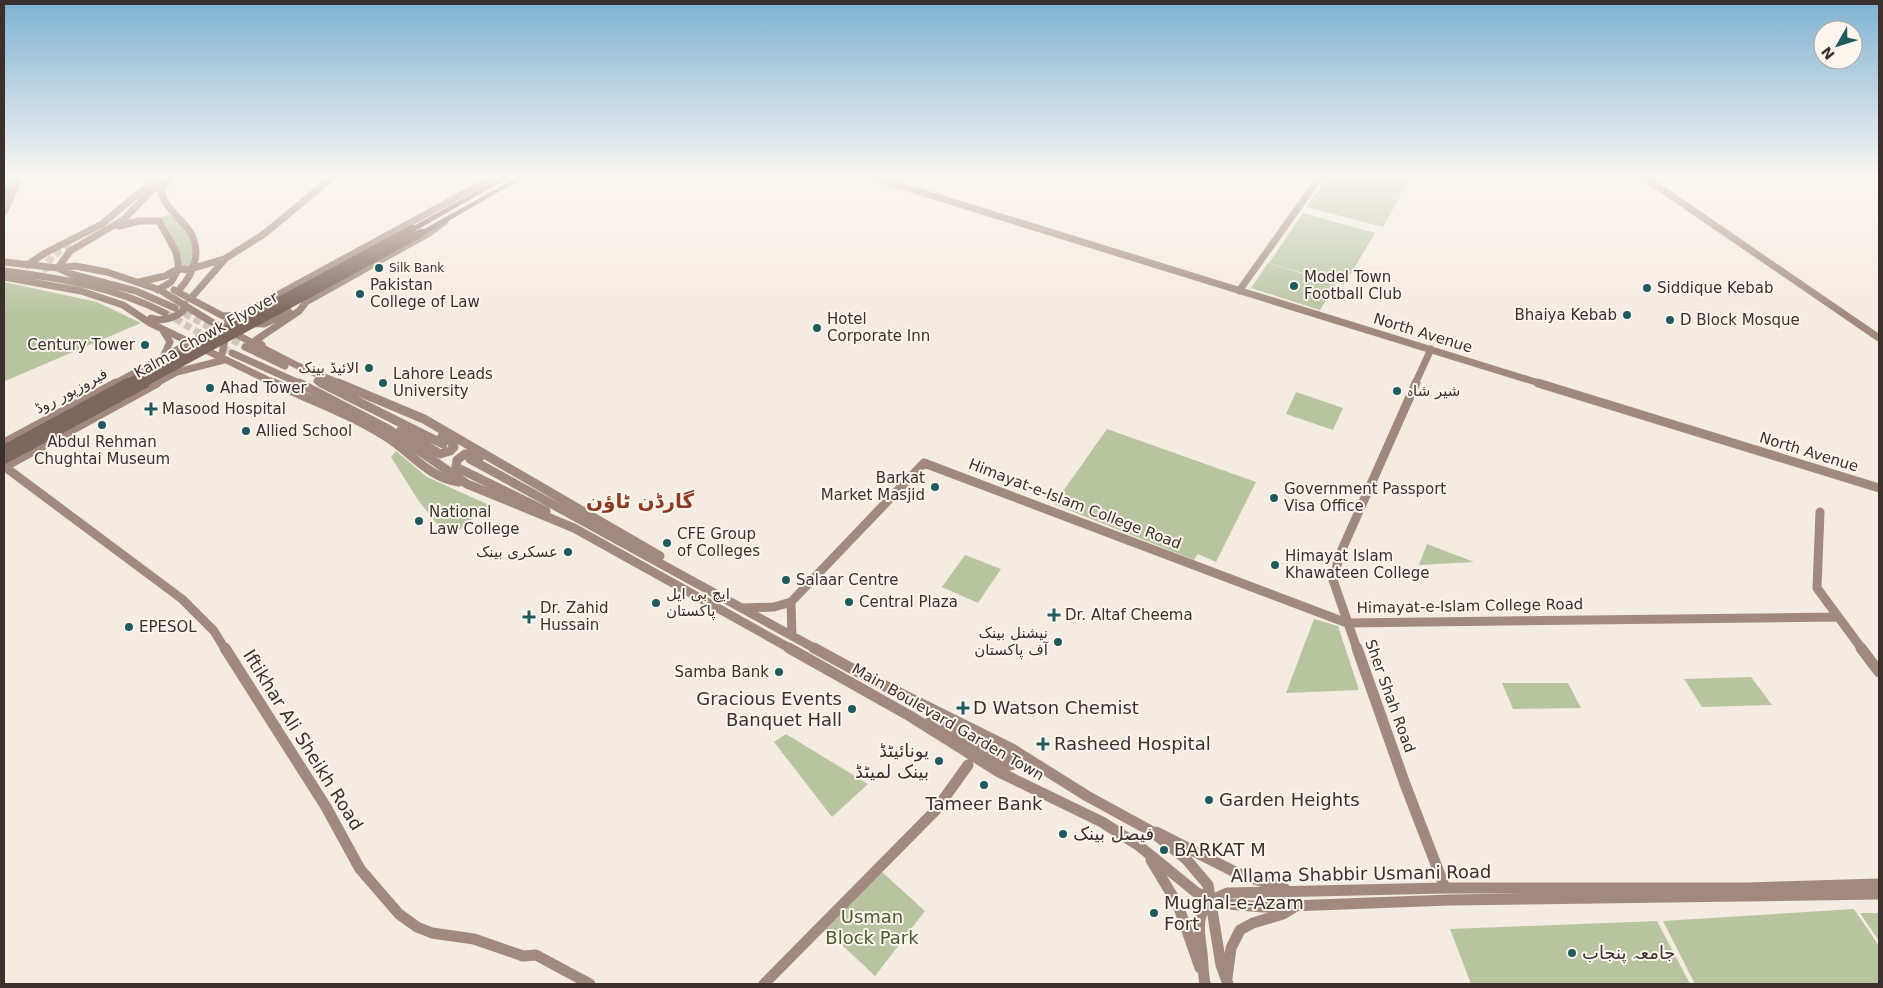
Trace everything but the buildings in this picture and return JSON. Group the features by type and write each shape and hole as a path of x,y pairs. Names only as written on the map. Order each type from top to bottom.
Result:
{"main road":[{"path":"27,265 38,256 102,223"},
{"path":"58,268 67,254 76,245 110,223"},
{"path":"112,228 118,223"},
{"path":"64,243 64,249 112,228 131,223"},
{"path":"159,290 170,282 180,268 176,252 160,223"},
{"path":"180,292 195,267 196,251 193,237 181,223"},
{"path":"191,298 226,258 264,234 277,223"},
{"path":"159,290 168,288 180,292 223,316 238,314 266,302 416,223"},
{"name":"Kalma Chowk Flyover","path":"4,450 421,223"},
{"name":"Kalma Chowk Flyover","path":"4,464 441,223"},
{"path":"266,302 243,320 254,326 261,325 431,232 442,223"},
{"name":"North Avenue","path":"1020,223 1879,488"},
{"path":"1239,291 1287,223"},
{"path":"1711,223 1879,338"},
{"path":"138,282 156,279 180,268 187,270 226,258"},
{"path":"4,262 58,268 75,266 114,274 159,290 185,304 220,329 225,342 223,360 177,372"},
{"path":"58,268 64,273 95,279 153,296 175,308"},
{"path":"4,269 91,284 128,295 165,313"},
{"path":"47,272 63,279"},
{"path":"4,277 82,291 111,300 139,314 159,321 168,319 183,311 185,304"},
{"path":"180,292 200,286"},
{"name":"فیروزپور روڈ","path":"4,443 191,342 234,322 266,302"},
{"path":"282,358 256,340 299,311 306,302"},
{"name":"Main Boulevard Garden Town","path":"139,314 223,360 386,436 427,469 451,481 467,484 574,528 917,720 998,772 1102,822 1138,846 1186,885 1212,900"},
{"path":"180,337 192,337 202,333 211,326 210,321"},
{"path":"162,328 170,342 163,357"},
{"path":"4,464 177,372 200,357 220,329"},
{"name":"Main Boulevard Garden Town","path":"220,329 443,444"},
{"path":"191,342 225,342 248,345"},
{"name":"Main Boulevard Garden Town","path":"248,345 424,419 660,556 676,570"},
{"name":"Sher Shah Road","path":"1431,349 1356,516 1333,574 1333,580 1347,623 1445,888"},
{"name":"Main Boulevard Garden Town","path":"232,353 278,372 388,428 467,484"},
{"path":"323,395 396,428 436,454 446,453 452,449 451,441 339,384"},
{"path":"564,500 472,453 461,456 456,462 458,469 535,505 574,528"},
{"name":"Main Boulevard Garden Town","path":"470,459 676,570 792,636 926,707 1012,749 1079,792 1151,831 1194,866 1208,885 1212,900"},
{"name":"Himayat-e-Islam College Road","path":"791,602 924,463 1347,623 1837,617"},
{"name":"Iftikhar Ali Sheikh Road","path":"4,464 182,599 214,631 326,807 360,869 399,914 417,928 432,933 474,939 523,956 536,955 556,964 590,984"},
{"path":"1820,512 1817,588 1879,672"},
{"path":"743,608 774,607 791,602 792,636"},
{"path":"917,720 935,725 1006,766 1014,764 1012,758 939,719 926,707"},
{"path":"764,984 935,812 968,765"},
{"path":"1151,831 1170,838 1238,874 1291,891"},
{"path":"1138,846 1171,890 1183,917 1204,979"},
{"name":"Allama Shabbir Usmani Road","path":"1212,900 1227,893 1291,891 1445,888 1746,888 1879,884"},
{"name":"Allama Shabbir Usmani Road","path":"1212,900 1234,906 1879,894"},
{"path":"1204,979 1198,921 1203,909 1212,900"},
{"path":"1212,900 1221,964 1227,981"},
{"path":"1227,981 1231,946 1239,932 1256,920 1283,914 1298,904"}],"green space":[{"path":"161,223 182,223 190,232 196,261 184,270"},
{"path":"1296,223 1339,223 1375,233 1344,285 1269,263"},
{"path":"1368,223 1385,223 1383,227"},
{"name":"Model Town Football Club","path":"1268,263 1336,284 1320,310 1251,288"},
{"path":"4,282 97,302 141,323 5,381"},
{"path":"1296,392 1343,408 1333,430 1286,414"},
{"path":"1107,429 1256,482 1216,562 1198,554 1194,560 1054,504"},
{"path":"396,451 427,477 489,505 452,536 445,534 418,500 391,457"},
{"path":"1427,544 1474,562 1419,565"},
{"path":"965,555 1001,569 978,603 942,587"},
{"path":"1314,619 1338,626 1359,690 1286,693"},
{"path":"1751,677 1772,705 1702,707 1684,679"},
{"path":"1502,683 1568,683 1581,708 1513,709"},
{"path":"786,734 868,784 832,817 774,742"},
{"name":"Usman Block Park","path":"882,872 925,911 875,976 825,929"},
{"path":"1854,909 1879,946 1879,984 1695,984 1663,921"},
{"path":"1860,913 1879,913 1879,941"},
{"path":"1657,921 1690,984 1471,984 1450,929"}],"tunnel":[{"path":"47,272 45,268 52,256 75,243"},
{"path":"175,308 245,347"},
{"path":"166,313 232,353"}],"place":[{"name":"Silk Bank","path":"379,268"},
{"name":"Model Town Football Club","path":"1294,286"},
{"name":"Siddique Kebab","path":"1647,288"},
{"name":"Pakistan College of Law","path":"360,294"},
{"name":"Bhaiya Kebab","path":"1627,315"},
{"name":"D Block Mosque","path":"1670,320"},
{"name":"Hotel Corporate Inn","path":"817,328"},
{"name":"Century Tower","path":"145,345"},
{"name":"الائیڈ بینک","path":"369,368"},
{"name":"Lahore Leads University","path":"383,383"},
{"name":"Ahad Tower","path":"210,388"},
{"name":"شیر شاہ","path":"1397,391"},
{"name":"Masood Hospital","path":"151,409"},
{"name":"Abdul Rehman Chughtai Museum","path":"102,425"},
{"name":"Allied School","path":"246,431"},
{"name":"Barkat Market Masjid","path":"935,487"},
{"name":"Government Passport Visa Office","path":"1274,498"},
{"name":"National Law College","path":"419,521"},
{"name":"CFE Group of Colleges","path":"667,543"},
{"name":"عسکری بینک","path":"568,552"},
{"name":"Himayat Islam Khawateen College","path":"1275,565"},
{"name":"Salaar Centre","path":"786,580"},
{"name":"Central Plaza","path":"849,602"},
{"name":"ایچ بی ایل پاکستان","path":"656,603"},
{"name":"Dr. Altaf Cheema","path":"1054,615"},
{"name":"Dr. Zahid Hussain","path":"529,617"},
{"name":"EPESOL","path":"129,627"},
{"name":"نیشنل بینک آف پاکستان","path":"1058,642"},
{"name":"Samba Bank","path":"779,672"},
{"name":"D Watson Chemist","path":"963,708"},
{"name":"Gracious Events Banquet Hall","path":"852,709"},
{"name":"Rasheed Hospital","path":"1043,744"},
{"name":"یونائیٹڈ بینک لمیٹڈ","path":"939,761"},
{"name":"Tameer Bank","path":"984,785"},
{"name":"Garden Heights","path":"1209,800"},
{"name":"فیصل بینک","path":"1063,834"},
{"name":"BARKAT M","path":"1164,850"},
{"name":"Mughal-e-Azam Fort","path":"1154,913"},
{"name":"جامعہ پنجاب","path":"1572,953"}],"district":[{"name":"گارڈن ٹاؤن","path":"640,501"}]}
